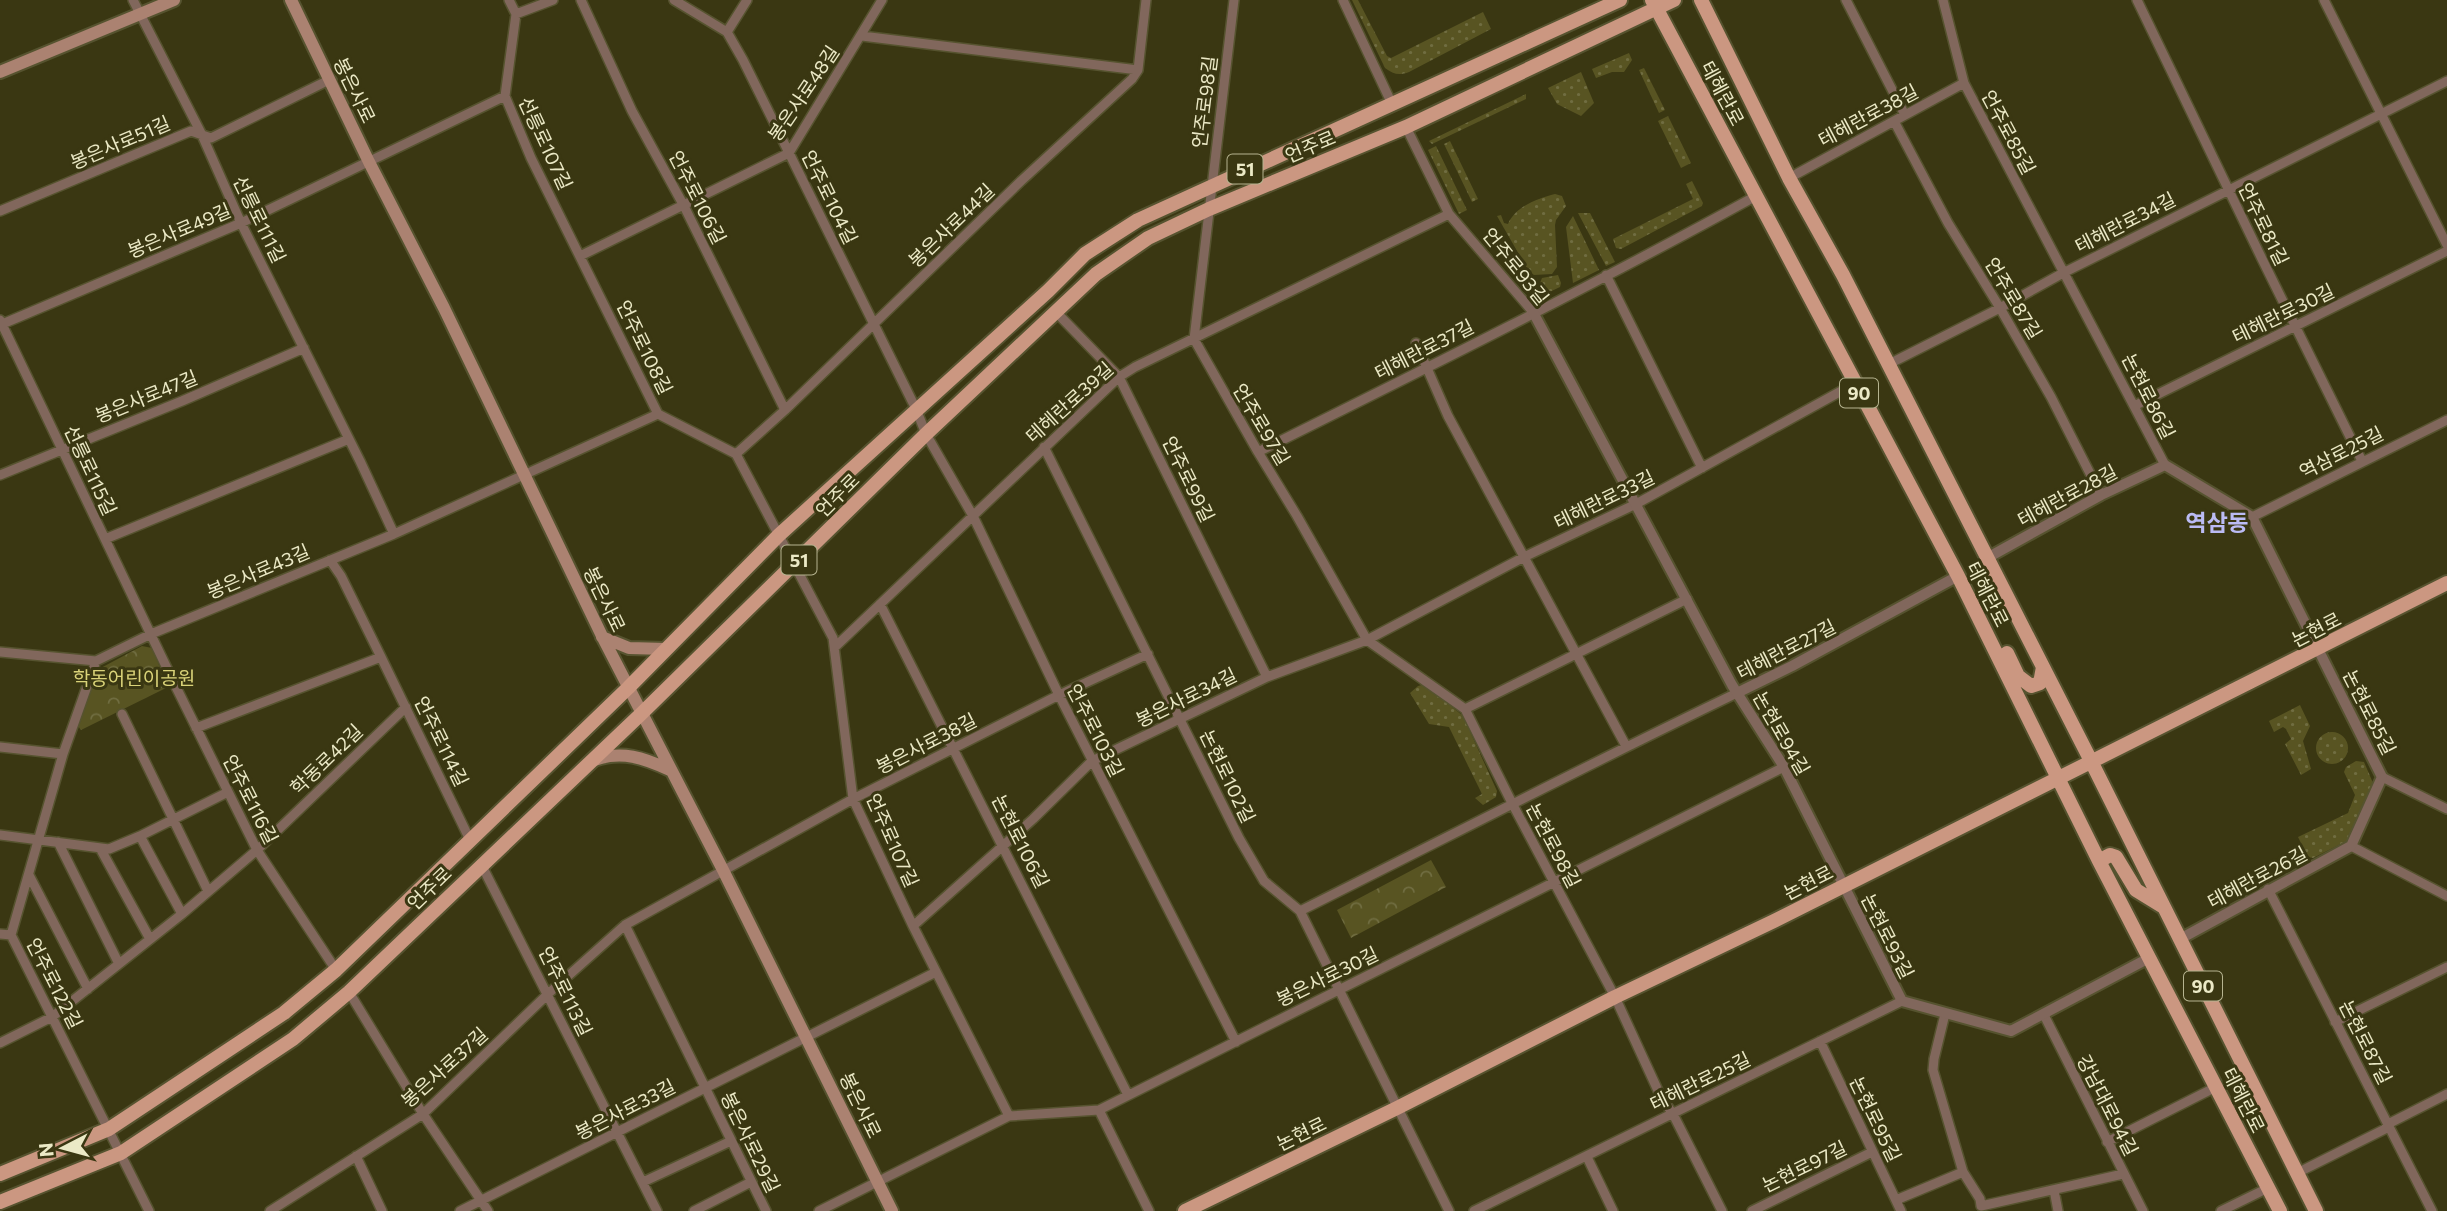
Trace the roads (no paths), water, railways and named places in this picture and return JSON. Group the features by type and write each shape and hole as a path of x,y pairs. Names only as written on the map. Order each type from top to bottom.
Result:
{"main road":[{"path":"0,72 174,0"},
{"name":"봉은사로","path":"291,0 369,162 449,317 602,636 723,870 892,1211"},
{"name":"언주로","path":"0,1174 108,1129 284,1013 336,970 628,688 779,535 1048,291 1085,254 1138,220 1211,184 1620,0"},
{"name":"언주로","path":"0,1202 121,1153 299,1033 349,992 641,714 926,434 1096,274 1148,238 1209,209 1406,127 1655,5 1674,0"},
{"name":"테헤란로","path":"1701,0 1789,178 1843,275 2091,761 2316,1211"},
{"name":"테헤란로","path":"1655,5 1958,576 2099,861 2280,1211"},
{"name":"논현로","path":"1185,1211 1844,886 2447,583"},
{"path":"1980,621 1990,626 1998,636 2018,676 2027,684 2035,687 2040,683 2043,667"},
{"path":"602,636 629,648 666,649"},
{"path":"590,762 612,755 628,755 670,770"},
{"path":"2099,861 2110,855 2116,857 2136,890 2163,906"},
{"path":"284,1013 294,1014 301,1019 299,1033"}],"street":[{"name":"선릉로111길","path":"133,0 201,134 394,534"},
{"path":"509,0 516,14 553,0"},
{"name":"언주로106길","path":"580,0 632,111 684,206 785,410"},
{"path":"674,0 727,32 747,0"},
{"name":"봉은사로48길","path":"580,256 789,153 883,0"},
{"path":"1139,70 1146,0"},
{"name":"언주로98길","path":"1209,209 1234,0"},
{"path":"1343,0 1391,104"},
{"path":"1846,0 1905,115"},
{"name":"언주로85길","path":"1943,0 1964,83 2063,273"},
{"name":"언주로81길","path":"2137,0 2362,461"},
{"path":"2324,0 2447,248"},
{"name":"선릉로107길","path":"516,14 505,96 531,158 580,256"},
{"name":"언주로104길","path":"727,32 916,409 926,434"},
{"name":"봉은사로48길","path":"862,36 1139,70"},
{"name":"봉은사로44길","path":"736,454 1139,70"},
{"name":"봉은사로51길","path":"0,211 191,131 211,138 329,80"},
{"name":"테헤란로34길","path":"1887,365 2063,273 2447,81"},
{"name":"테헤란로38길","path":"1789,178 1964,83"},
{"name":"봉은사로49길","path":"1,323 242,223 505,96"},
{"name":"언주로87길","path":"1894,121 1948,223 2051,397 2101,495"},
{"name":"언주로93길","path":"1406,127 1449,214 1533,312 1636,504"},
{"name":"테헤란로37길","path":"1258,452 1426,369 1756,196"},
{"path":"1194,339 1209,209"},
{"name":"테헤란로39길","path":"835,647 1119,377 1449,214"},
{"name":"테헤란로30길","path":"2134,407 2447,248"},
{"name":"언주로108길","path":"580,256 658,414 736,454"},
{"name":"논현로86길","path":"2063,273 2165,465 2252,517"},
{"path":"1606,275 1702,468"},
{"name":"언주로99길","path":"1056,312 1119,377 1266,677"},
{"name":"선릉로115길","path":"1,323 151,634"},
{"name":"언주로97길","path":"1194,339 1367,639"},
{"path":"1416,343 1448,416 1626,746"},
{"name":"봉은사로47길","path":"0,475 304,348"},
{"name":"테헤란로33길","path":"1367,639 1524,557 1636,504 1854,384"},
{"path":"523,476 658,414"},
{"name":"역삼로25길","path":"2252,517 2447,419"},
{"name":"언주로103길","path":"926,434 973,516 1059,695 1236,1042"},
{"path":"104,539 349,439"},
{"name":"논현로102길","path":"1044,447 1239,838 1264,881 1300,911 1449,1211"},
{"path":"736,454 794,564"},
{"name":"테헤란로28길","path":"1987,558 2101,495 2165,465"},
{"name":"봉은사로43길","path":"96,661 151,634 394,534 523,476"},
{"name":"논현로94길","path":"1636,504 1732,685 1739,692 1784,767 1844,886"},
{"path":"2252,517 2318,649"},
{"name":"언주로114길","path":"330,560 341,576 471,842"},
{"name":"언주로107길","path":"794,564 833,638 853,799 913,926 1009,1116"},
{"name":"테헤란로27길","path":"1300,911 1626,746 1792,666 1958,576"},
{"path":"1465,709 1686,599"},
{"name":"논현로106길","path":"880,604 1128,1095"},
{"name":"언주로116길","path":"151,634 257,850 336,970"},
{"name":"봉은사로34길","path":"913,926 1033,819 1092,761 1266,677 1367,639"},
{"name":"논현로98길","path":"1367,639 1465,709 1615,997"},
{"name":"논현로85길","path":"2318,649 2382,777 2351,846"},
{"path":"0,653 96,661"},
{"name":"봉은사로38길","path":"723,870 853,799 1059,695 1148,654"},
{"path":"196,728 381,657"},
{"name":"언주로122길","path":"96,661 63,754 11,935 149,1211"},
{"name":"학동로42길","path":"0,1043 52,1017 182,914 257,850 406,706"},
{"path":"121,714 208,891"},
{"path":"0,747 63,754"},
{"name":"봉은사로30길","path":"878,1182 1009,1116 1099,1110 1784,767"},
{"path":"2382,777 2447,809"},
{"path":"0,835 109,849 228,792"},
{"path":"140,836 182,914"},
{"path":"58,842 118,964"},
{"path":"2351,846 2447,895"},
{"name":"테헤란로26길","path":"2180,939 2351,846"},
{"path":"100,848 150,939"},
{"name":"언주로113길","path":"481,864 549,993 657,1211"},
{"name":"봉은사로37길","path":"270,1211 423,1114 549,993 625,925 723,870"},
{"path":"29,876 88,989"},
{"name":"논현로93길","path":"1844,886 1902,1001"},
{"name":"논현로87길","path":"2268,890 2432,1211"},
{"path":"625,925 705,1088"},
{"path":"0,934 11,935"},
{"path":"1902,1001 2011,1031 2149,958"},
{"path":"2336,1022 2447,967"},
{"path":"806,1038 936,972"},
{"path":"349,992 423,1114 488,1211"},
{"path":"1615,997 1661,1097 1673,1114 1722,1211"},
{"name":"테헤란로25길","path":"1474,1211 1902,1001"},
{"path":"1945,1014 1933,1070 1963,1172 1980,1199 1980,1208 2123,1174"},
{"name":"강남대로94길","path":"2044,1015 2143,1211"},
{"name":"봉은사로33길","path":"460,1211 806,1038"},
{"name":"논현로95길","path":"1819,1041 1901,1211"},
{"path":"2107,1142 2216,1087"},
{"name":"봉은사로29길","path":"705,1088 766,1211"},
{"path":"2297,1173 2447,1094"},
{"path":"1099,1110 1149,1211"},
{"path":"643,1182 731,1141"},
{"name":"논현로97길","path":"1752,1211 1872,1152"},
{"path":"356,1156 382,1211"},
{"path":"1587,1157 1613,1211"},
{"path":"1896,1200 1963,1172"},
{"path":"694,1211 751,1182"},
{"path":"819,1211 878,1182"},
{"path":"2221,1211 2268,1188"},
{"path":"2054,1189 2058,1211"}],"district":[{"name":"역삼동","path":"2217,522"}],"park label":[{"name":"학동어린이공원","path":"134,677"}]}
